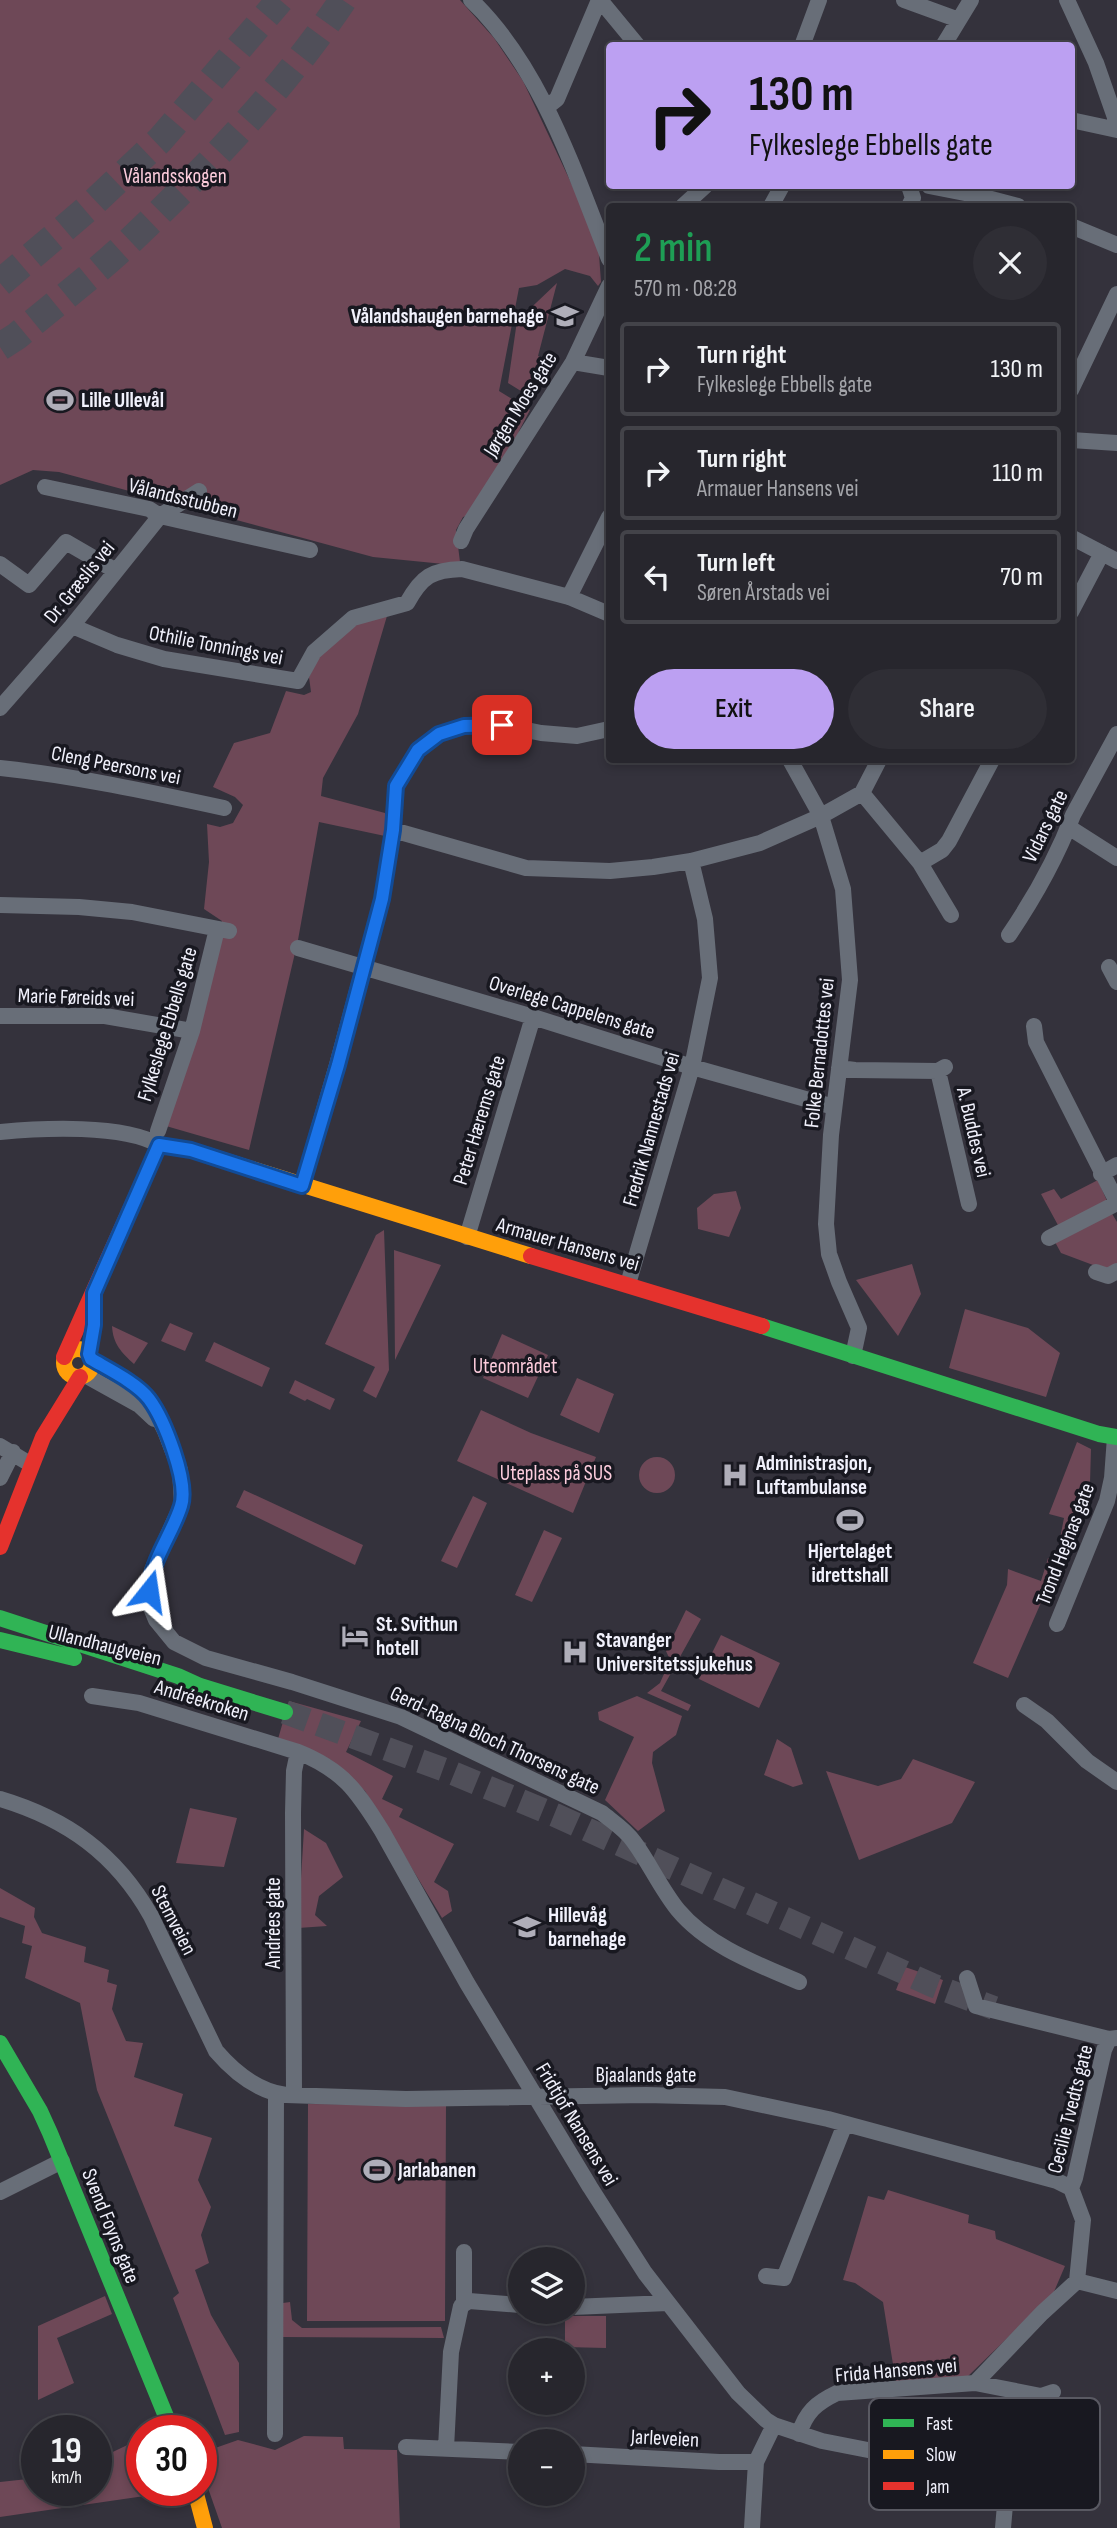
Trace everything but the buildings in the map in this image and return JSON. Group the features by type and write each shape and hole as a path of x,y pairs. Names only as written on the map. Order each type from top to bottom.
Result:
{"street":[{"path":"471,0 504,38 547,107 606,252"},
{"path":"547,107 557,99 599,0 637,42"},
{"path":"803,42 819,0"},
{"path":"904,0 959,20"},
{"path":"945,42 971,0"},
{"path":"1067,0 1097,63 1117,123"},
{"path":"1075,121 1117,130"},
{"path":"686,203 702,189"},
{"path":"944,189 1007,203"},
{"path":"1075,228 1117,245"},
{"name":"Jørgen Moes gate","path":"461,541 466,529 573,362 606,292"},
{"path":"1075,382 1117,294"},
{"path":"573,362 606,368"},
{"path":"1075,440 1117,443"},
{"name":"Vålandsstubben","path":"45,488 149,509 160,516 310,550"},
{"name":"Dr. Græslis vei","path":"0,708 72,626 160,516 199,491"},
{"path":"606,523 569,597 606,613"},
{"path":"1075,539 1110,557 1075,606"},
{"path":"0,565 29,585 66,542 116,571"},
{"name":"Othilie Tonnings vei","path":"72,626 117,645 163,659 298,681 314,652 353,618 407,603 427,576 444,569 462,569 569,597"},
{"path":"302,1186 382,899 393,830 396,786 418,750 439,734 464,726 502,725 541,733 577,736 606,730"},
{"name":"Vidars gate","path":"1009,935 1041,882 1070,828 1073,815 1117,734"},
{"name":"Folke Bernadottes vei","path":"792,763 821,816 843,889 850,979 834,1107 827,1198 827,1238 839,1282 859,1328 853,1356"},
{"path":"393,830 526,867 610,871 691,861 760,843 821,816 862,793 877,763"},
{"path":"920,863 942,850 949,841 990,763"},
{"name":"Cleng Peersons vei","path":"0,768 104,782 224,808"},
{"path":"862,793 920,863 951,915"},
{"path":"1070,828 1117,858"},
{"name":"Fredrik Nannestads vei","path":"628,1284 692,1067 710,978 705,919 691,861"},
{"name":"Fylkeslege Ebbells gate","path":"0,905 79,907 132,912 223,930 158,1138 64,1362 58,1386 16,1456 0,1512"},
{"name":"Overlege Cappelens gate","path":"298,948 834,1107"},
{"name":"Marie Føreids vei","path":"0,1016 106,1016 192,1031"},
{"name":"Peter Hærems gate","path":"467,1237 533,1017"},
{"path":"1034,1026 1036,1042 1117,1202 1049,1238"},
{"name":"A. Buddes vei","path":"839,1068 943,1068 969,1204"},
{"name":"Armauer Hansens vei","path":"0,1132 78,1130 158,1138 302,1186 628,1284 1099,1434 1116,1437"},
{"path":"1101,1174 1117,1165"},
{"path":"1096,1272 1108,1276 1117,1271"},
{"name":"Fylkeslege Ebbells gate","path":"0,1478 91,1368 94,1293"},
{"path":"83,1376 70,1375 64,1362 67,1353 76,1349 90,1357"},
{"name":"Gerd-Ragna Bloch Thorsens gate","path":"90,1357 149,1398 180,1470 182,1504 152,1570 149,1591 149,1603 156,1620 174,1642 206,1658 401,1717 602,1813 634,1841 666,1895 693,1927 754,1963 799,1982"},
{"name":"Gerd-Ragna Bloch Thorsens gate","path":"83,1376 139,1405 165,1431"},
{"name":"Trond Hegnas gate","path":"1057,1624 1107,1502 1116,1437"},
{"name":"Fylkeslege Ebbells gate","path":"0,1547 16,1456"},
{"name":"Ullandhaugveien","path":"0,1618 285,1712"},
{"name":"Ullandhaugveien","path":"0,1640 174,1684 201,1686"},
{"name":"Andréekroken","path":"92,1696 139,1703 298,1752"},
{"path":"1024,1705 1047,1721 1087,1762 1117,1782"},
{"name":"Andrées gate","path":"294,2095 293,1813 294,1772 298,1752"},
{"name":"Fridtjof Nansens vei","path":"298,1752 331,1767 353,1788 368,1809 467,1983 591,2189 645,2273 738,2393 766,2420 775,2425 840,2446 869,2450"},
{"name":"Stemveien","path":"0,1799 40,1813 67,1827 117,1866 139,1894 151,1916 216,2051 230,2067 251,2083 276,2094"},
{"name":"Cecilie Tvedts gate","path":"967,1978 976,2006 1113,2038 1104,2050 1071,2188"},
{"name":"Svend Foyns gate","path":"0,2043 40,2111 165,2415"},
{"path":"275,2434 276,2094"},
{"name":"Bjaalands gate","path":"276,2094 402,2099 646,2095 725,2097 845,2124 1057,2181 1071,2188"},
{"path":"766,2276 784,2278 845,2124"},
{"path":"0,2192 62,2161"},
{"path":"1071,2188 1083,2220 1077,2281 1117,2291"},
{"path":"446,2448 451,2352 459,2312 464,2303 464,2252"},
{"name":"Frida Hansens vei","path":"975,2384 1042,2312 1077,2281"},
{"path":"464,2303 508,2304"},
{"path":"585,2307 668,2303"},
{"name":"Frida Hansens vei","path":"799,2434 802,2424 817,2403 836,2393 975,2384 1041,2396 1052,2392"},
{"path":"752,2528 756,2462 775,2425"},
{"path":"406,2447 508,2451"},
{"name":"Jarleveien","path":"585,2455 756,2462"},
{"path":"199,2506 205,2528"},
{"path":"1003,2528 1005,2510"}],"green space":[{"name":"Vålandsskogen","path":"0,0 460,0 494,38 523,81 598,240 601,282 598,286 590,276 565,269 537,285 519,288 499,391 530,410 519,431 516,446 456,530 460,562 454,565 373,557 59,472 33,470 0,485"},
{"path":"557,283 538,356 551,361 529,396 508,383 517,321"},
{"path":"387,616 358,714 323,778 321,796 385,813 385,836 319,822 298,940 249,1150 166,1126 198,1034 222,921 204,909 209,862 207,824 220,827 233,823 243,805 235,797 213,787 234,743 270,733 286,691 304,695 311,692 309,677 321,651 360,620"},
{"path":"1098,1180 1107,1201 1059,1227 1041,1194 1054,1189 1061,1199"},
{"path":"736,1191 741,1208 729,1237 698,1229 697,1208 714,1194"},
{"path":"1111,1212 1117,1222 1117,1267 1109,1271 1061,1253 1055,1242"},
{"path":"384,1230 389,1370 376,1398 363,1391 375,1367 325,1344 376,1235"},
{"path":"394,1250 441,1265 395,1360"},
{"path":"912,1264 921,1294 898,1336 856,1280"},
{"path":"965,1309 1028,1328 1060,1353 1046,1397 949,1368"},
{"path":"170,1323 193,1333 185,1351 161,1341"},
{"path":"112,1326 148,1343 134,1364 119,1347"},
{"name":"Uteområdet","path":"502,1334 548,1355 528,1398 483,1378"},
{"path":"214,1342 270,1368 262,1387 205,1361"},
{"path":"577,1378 614,1394 599,1433 560,1415"},
{"path":"295,1380 335,1399 330,1410 289,1393"},
{"name":"Uteplass på SUS","path":"481,1410 531,1433 596,1457 573,1513 457,1461"},
{"path":"1077,1442 1091,1449 1090,1483 1085,1502 1008,1678 973,1663 1007,1585 1008,1569 1041,1581 1048,1558 1056,1559 1064,1518 1049,1514"},
{"path":"657,1457 670,1462 675,1475 670,1488 657,1493 644,1488 639,1475 644,1462"},
{"path":"244,1490 363,1545 355,1565 236,1507"},
{"path":"473,1496 487,1503 457,1568 441,1561"},
{"path":"544,1530 562,1538 532,1602 515,1595"},
{"path":"686,1610 701,1619 661,1691 691,1705 688,1711 647,1693 660,1683 670,1660 666,1651"},
{"path":"721,1635 780,1663 759,1708 699,1679"},
{"path":"637,1696 682,1716 676,1735 653,1752 652,1763 665,1811 638,1831 605,1800 634,1737 599,1720 598,1712"},
{"path":"289,1701 361,1721 346,1752 393,1776 382,1799 403,1809 399,1817 454,1844 434,1882 448,1891 452,1911 442,1918 365,1791 331,1760 278,1739"},
{"path":"777,1739 791,1748 803,1784 793,1787 764,1775"},
{"path":"913,1759 975,1782 952,1823 859,1860 826,1771 878,1786 901,1779"},
{"path":"190,1808 237,1818 224,1867 176,1863"},
{"path":"304,1829 326,1843 343,1877 319,1896 315,1915 327,1926 298,1928"},
{"path":"0,1888 35,1908 34,1917 42,1933 86,1947 84,1962 109,1970 107,1982 117,1985 112,2009 126,2041 143,2043 134,2077 183,2094 174,2126 212,2138 198,2180 211,2207 201,2235 209,2263 195,2270 211,2315 239,2363 239,2432 225,2435 173,2298 179,2293 97,2090 80,2003 25,1978 32,1946 22,1943 25,1926 0,1917"},
{"path":"905,1967 943,1980 935,2004 896,1990"},
{"name":"Jarlabanen","path":"308,2104 446,2105 445,2321 307,2321"},
{"path":"888,2190 969,2215 968,2223 995,2231 996,2239 1065,2266 1053,2294 964,2380 896,2383 883,2302 855,2283 843,2280 868,2196 884,2200"},
{"path":"105,2296 112,2314 57,2338 74,2383 38,2400 38,2326"},
{"path":"290,2302 292,2320 302,2328 441,2327 444,2338 283,2337 283,2303"},
{"path":"585,2316 606,2316 606,2348 585,2347 585,2338 565,2338 565,2324 585,2324"},
{"path":"304,2436 343,2437 344,2449 397,2450 400,2528 222,2528 214,2506 217,2506 217,2447 238,2440 275,2450"},
{"path":"126,2446 126,2499 112,2501 112,2452"},
{"path":"21,2480 21,2506 76,2506 0,2517 0,2482"}],"tunnel":[{"path":"0,283 87,209 160,140 280,0"},
{"path":"0,347 103,265 188,184 244,126 296,64 343,0"},
{"path":"285,1712 445,1770 555,1815 932,1985 994,2008"}],"traffic: fast":[{"path":"89,1354 94,1325 94,1298"},
{"path":"762,1326 1099,1434 1117,1437"},
{"path":"0,1618 285,1712"},
{"path":"0,1640 74,1658"},
{"path":"0,2043 50,2133 165,2415"}],"traffic: slow":[{"path":"165,1146 191,1150 531,1256"},
{"path":"78,1349 88,1353 92,1363 88,1373 78,1377 68,1373 64,1363 68,1353 78,1349"},
{"path":"199,2506 205,2528"}],"traffic: jam":[{"path":"64,1357 159,1145 165,1146"},
{"path":"531,1256 762,1326"},
{"path":"0,1547 43,1437 80,1377"}],"place":[{"name":"Vålandshaugen barnehage","path":"565,316"},
{"name":"Lille Ullevål","path":"60,400"},
{"name":"Administrasjon, Luftambulanse","path":"735,1475"},
{"name":"Hjertelaget idrettshall","path":"850,1520"},
{"name":"St. Svithun hotell","path":"355,1636"},
{"name":"Stavanger Universitetssjukehus","path":"575,1652"},
{"name":"Hillevåg barnehage","path":"527,1927"},
{"name":"Jarlabanen","path":"377,2170"}],"route":[{"path":"149,1591 152,1570 182,1504 180,1470 149,1398 119,1375 91,1359 89,1354 94,1325 94,1293 159,1145 191,1150 302,1186 338,1065 382,899 393,830 396,786 418,750 439,734 464,726 502,725"}]}
